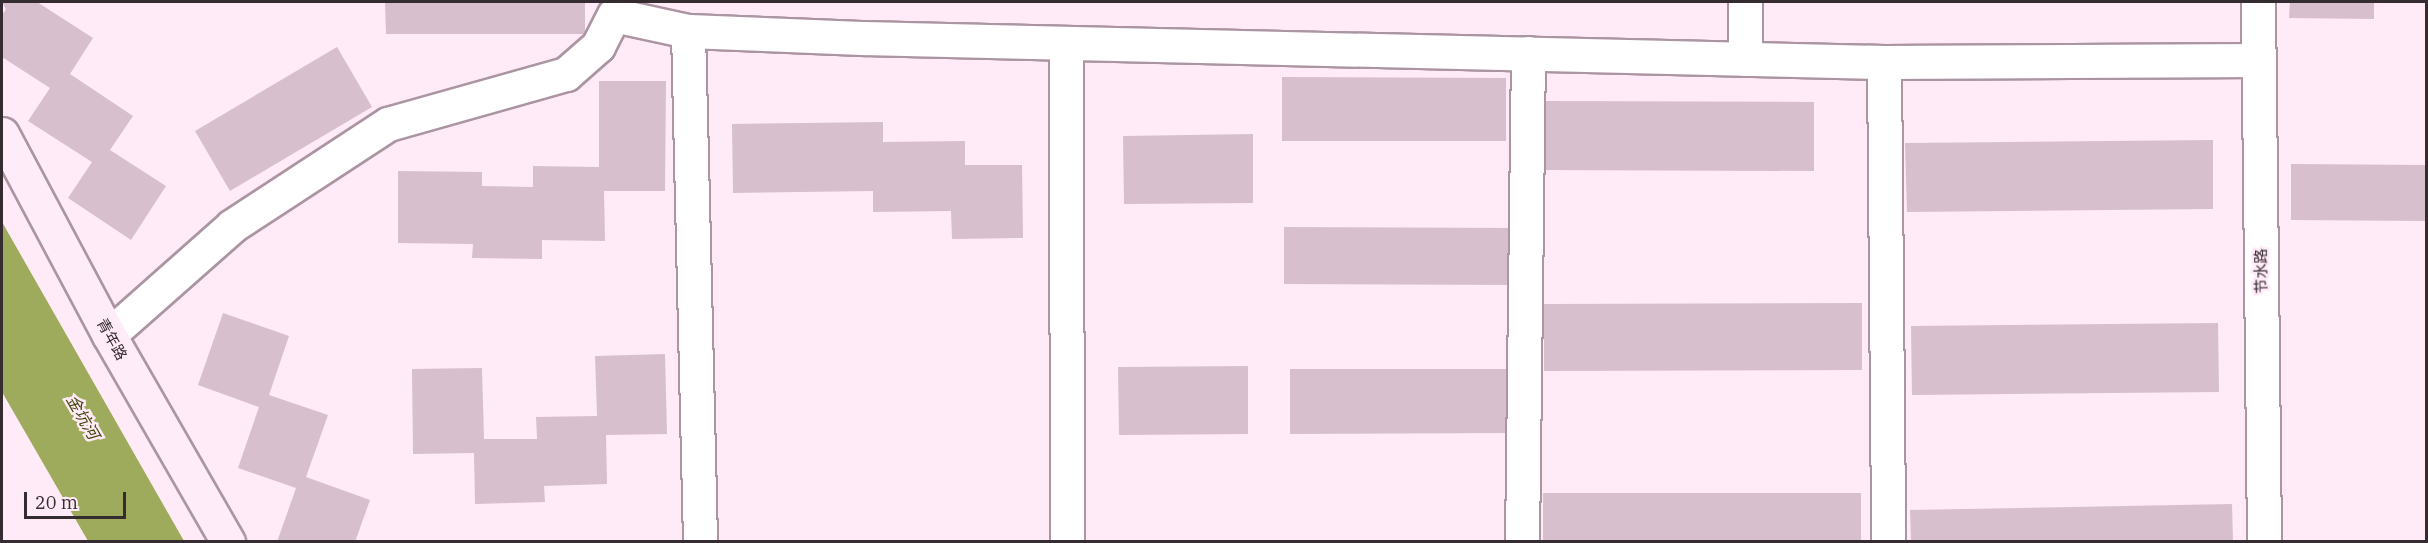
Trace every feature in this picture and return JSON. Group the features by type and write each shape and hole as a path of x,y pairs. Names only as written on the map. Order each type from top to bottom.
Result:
{"street":[{"path":"1745,2 1745,59"},
{"name":"节水路","path":"2258,2 2264,542"},
{"path":"109,335 232,226 388,124 566,74 598,46 614,8 688,31 1066,43 1884,62 2259,60"},
{"path":"688,31 700,542"},
{"path":"1066,43 1067,542"},
{"path":"1522,542 1528,54"},
{"path":"1884,62 1888,542"},
{"name":"青年路","path":"2,134 109,335 228,542"}],"water":[{"name":"金坑河","path":"2,222 184,541 88,541 2,392"}],"building":[{"path":"2,2 37,2 93,38 70,74 133,116 110,150 166,186 131,240 68,198 92,162 28,121 50,88 2,57 2,15 6,9"},
{"path":"385,2 585,2 585,34 386,34"},
{"path":"2290,2 2374,2 2374,19 2289,18"},
{"path":"337,47 372,107 230,191 195,131"},
{"path":"1282,77 1506,78 1506,141 1282,141"},
{"path":"599,81 666,81 665,191 604,191 605,241 542,240 542,259 472,258 473,244 398,243 398,171 482,172 482,186 533,187 533,166 599,167"},
{"path":"1543,101 1814,102 1814,171 1542,170"},
{"path":"883,122 883,142 965,141 965,165 1022,165 1023,238 952,239 951,211 873,212 873,191 733,193 732,124"},
{"path":"1253,134 1253,203 1124,204 1123,136"},
{"path":"2213,140 2213,209 1907,212 1905,143"},
{"path":"2291,164 2426,165 2426,221 2291,220"},
{"path":"1284,227 1516,228 1515,285 1284,284"},
{"path":"1862,303 1862,370 1544,371 1544,304"},
{"path":"223,313 289,336 269,395 328,415 306,477 370,500 355,542 277,542 296,488 238,468 259,407 198,385"},
{"path":"2218,323 2219,392 1912,395 1911,326"},
{"path":"665,354 667,434 606,435 607,484 544,486 545,502 475,504 474,453 413,454 412,369 482,368 484,439 537,439 536,417 597,416 595,356"},
{"path":"1248,366 1248,434 1119,435 1118,367"},
{"path":"1290,369 1511,369 1511,433 1290,434"},
{"path":"1543,493 1861,493 1861,542 1543,542"},
{"path":"2232,504 2233,542 1911,542 1910,510"}]}
